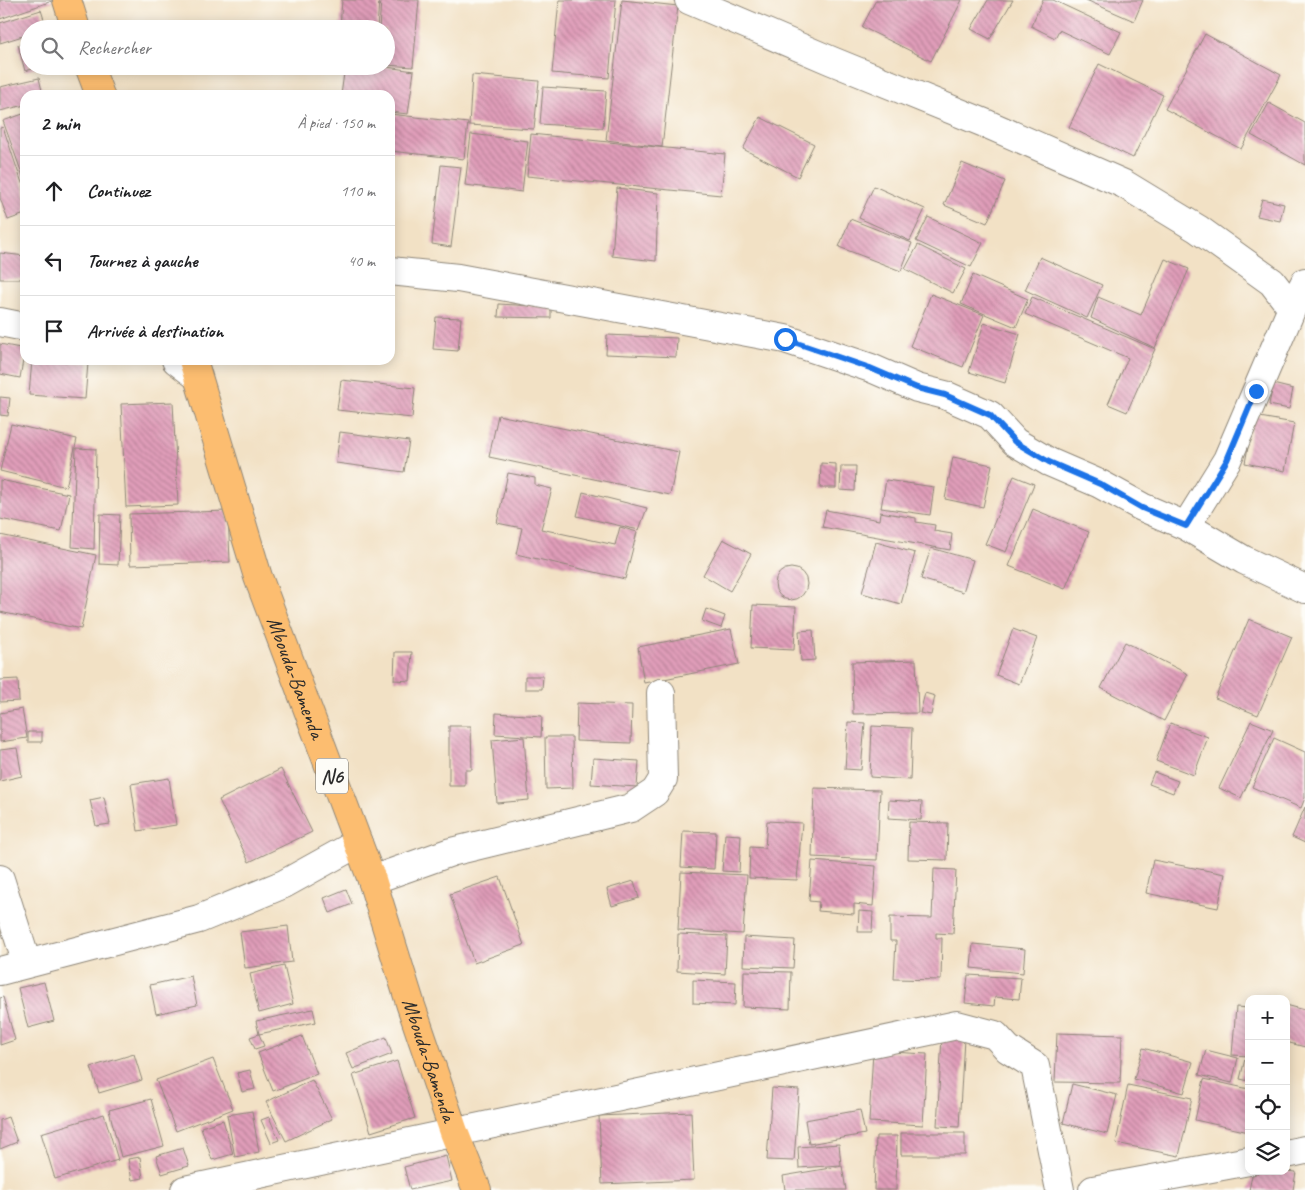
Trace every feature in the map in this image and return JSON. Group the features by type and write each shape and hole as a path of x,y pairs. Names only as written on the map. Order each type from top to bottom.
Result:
{"highway":[{"path":"67,0 73,20"},
{"path":"92,75 98,90"},
{"name":"Mbouda-Bamenda","path":"188,365 258,577 372,880 411,1006 476,1190"}],"street":[{"path":"689,0 832,61 988,124 1124,184 1198,229 1272,282 1292,308"},
{"path":"395,272 458,278 785,339 870,368 917,388 945,395 990,415 1015,442 1049,462 1100,484 1142,508 1186,526 1244,560 1305,589"},
{"path":"1186,526 1227,460 1305,282"},
{"path":"0,322 20,326"},
{"path":"372,880 451,852 631,808 656,792 663,779 661,693"},
{"path":"0,971 199,919 284,884 358,843"},
{"path":"0,879 27,964"},
{"path":"185,1190 957,1025 995,1035 1008,1050 1035,1066 1060,1190"},
{"path":"1290,1153 1305,1150"},
{"path":"1093,1190 1245,1162"}],"building":[{"path":"0,0 55,0 0,19"},
{"path":"342,0 379,0 378,20 341,20"},
{"path":"381,0 419,0 413,67 395,66 395,20 380,20"},
{"path":"559,0 616,0 609,78 552,73"},
{"path":"622,0 678,6 662,147 606,140"},
{"path":"876,0 962,0 931,61 862,27"},
{"path":"988,0 1013,0 990,39 971,29"},
{"path":"1043,0 1053,0 1121,32 1110,54 1059,30 1055,38 1031,26"},
{"path":"1086,0 1143,0 1134,21"},
{"path":"41,10 44,20 20,20 20,37 0,43 0,23"},
{"path":"1205,34 1281,75 1241,149 1165,109"},
{"path":"1099,64 1163,95 1133,158 1069,127"},
{"path":"395,68 414,71 408,114 395,113 395,90 342,90 344,75 395,75"},
{"path":"472,75 539,81 534,129 469,125"},
{"path":"39,78 42,90 20,90 20,106 0,111 0,87"},
{"path":"543,87 606,91 603,128 540,124"},
{"path":"1269,103 1305,123 1305,165 1251,135"},
{"path":"20,115 20,168 3,121"},
{"path":"395,115 468,123 464,159 395,152"},
{"path":"760,117 814,144 798,177 743,149"},
{"path":"3,127 20,177 20,216 8,220 0,198 0,128"},
{"path":"471,134 528,141 522,192 465,185"},
{"path":"531,134 725,154 721,195 527,176"},
{"path":"962,163 1005,181 987,223 944,205"},
{"path":"441,165 461,167 451,247 432,244"},
{"path":"874,186 925,209 910,241 859,218"},
{"path":"617,188 658,193 656,261 612,256"},
{"path":"1262,199 1284,204 1280,221 1257,216"},
{"path":"928,217 983,243 971,267 916,241"},
{"path":"850,219 912,243 901,271 839,247"},
{"path":"918,245 966,269 953,293 905,269"},
{"path":"0,253 20,255 20,279 0,279"},
{"path":"1040,257 1102,285 1087,318 1025,290"},
{"path":"1165,259 1189,269 1155,348 1091,318 1098,297 1141,315"},
{"path":"973,275 1028,299 1016,327 961,304"},
{"path":"931,294 984,315 963,367 910,346"},
{"path":"1032,297 1155,349 1127,412 1108,404 1128,358 1025,314"},
{"path":"499,304 551,307 551,318 498,317"},
{"path":"436,317 461,318 458,351 433,349"},
{"path":"984,323 1020,334 1005,383 969,372"},
{"path":"607,335 677,338 676,357 606,354"},
{"path":"0,344 20,348 20,365 22,365 20,378 0,374"},
{"path":"32,365 88,365 85,399 29,395"},
{"path":"341,380 415,388 412,418 337,410"},
{"path":"1273,384 1293,389 1289,409 1269,405"},
{"path":"0,397 10,398 8,416 0,415"},
{"path":"173,402 178,505 126,507 121,404"},
{"path":"498,415 679,452 670,495 489,457"},
{"path":"1254,416 1294,423 1285,471 1245,463"},
{"path":"11,424 77,439 66,487 0,471"},
{"path":"340,432 409,441 404,472 336,463"},
{"path":"76,448 96,449 94,549 72,547"},
{"path":"953,457 992,465 983,507 945,499"},
{"path":"821,463 836,464 836,488 820,488"},
{"path":"841,466 856,466 855,491 840,490"},
{"path":"508,473 535,478 535,485 552,489 541,529 615,545 620,527 637,532 625,579 516,554 522,528 497,523"},
{"path":"1014,476 1034,484 1006,552 985,544"},
{"path":"0,480 69,494 61,531 0,519"},
{"path":"886,480 934,487 930,515 881,508"},
{"path":"583,492 647,508 639,530 577,516"},
{"path":"1033,509 1089,532 1065,589 1009,566"},
{"path":"826,510 879,520 880,512 916,518 916,522 935,525 934,531 952,534 950,550 822,527"},
{"path":"228,511 230,562 130,565 129,514"},
{"path":"100,514 120,515 118,565 99,564"},
{"path":"0,535 96,555 81,629 0,612"},
{"path":"723,539 751,554 730,591 703,575"},
{"path":"876,542 915,553 901,604 862,593"},
{"path":"931,548 973,560 963,592 921,579"},
{"path":"791,568 802,573 807,584 802,595 791,600 780,595 775,584 780,573"},
{"path":"753,605 796,607 794,650 751,648"},
{"path":"706,609 725,616 721,628 702,621"},
{"path":"1249,619 1292,637 1258,715 1215,698"},
{"path":"731,629 739,664 644,683 638,647"},
{"path":"1013,629 1037,638 1019,684 996,675"},
{"path":"813,630 815,660 801,661 799,631"},
{"path":"1125,642 1188,674 1164,721 1101,688"},
{"path":"395,652 412,652 410,681 394,680"},
{"path":"916,660 918,713 853,714 852,662"},
{"path":"525,676 543,676 542,689 525,689"},
{"path":"18,679 19,701 0,702 0,680"},
{"path":"925,693 935,696 931,715 920,713"},
{"path":"577,703 632,705 631,743 576,741"},
{"path":"22,709 27,738 0,742 0,713"},
{"path":"496,713 542,716 541,737 495,734"},
{"path":"1251,721 1273,730 1241,798 1219,788"},
{"path":"848,722 865,723 861,770 845,769"},
{"path":"1170,723 1208,737 1194,775 1156,761"},
{"path":"449,726 471,726 472,770 465,770 465,786 449,786"},
{"path":"872,726 912,728 910,780 870,777"},
{"path":"28,732 42,732 42,742 28,742"},
{"path":"524,737 529,800 497,803 492,740"},
{"path":"545,737 572,737 573,788 546,789"},
{"path":"1274,738 1305,752 1305,798 1301,808 1252,787"},
{"path":"17,748 22,776 0,781 0,750"},
{"path":"593,758 639,761 637,787 591,784"},
{"path":"281,769 312,832 249,862 219,800"},
{"path":"1154,772 1178,781 1173,793 1149,784"},
{"path":"169,778 176,825 138,831 131,784"},
{"path":"814,788 880,790 877,860 812,857"},
{"path":"104,797 110,824 96,826 90,800"},
{"path":"889,800 922,802 921,820 888,818"},
{"path":"1305,807 1305,843 1292,837"},
{"path":"767,821 802,823 797,880 749,878 750,847 765,848"},
{"path":"909,822 948,823 947,860 908,859"},
{"path":"683,831 716,832 714,869 681,867"},
{"path":"725,834 741,835 739,872 722,871"},
{"path":"1153,860 1225,874 1218,908 1146,893"},
{"path":"812,861 876,866 873,906 854,904 854,914 818,911 819,902 809,901"},
{"path":"934,869 956,870 953,934 936,933 936,938 942,938 941,980 894,979 896,941 890,941 890,917 932,918"},
{"path":"681,872 747,875 743,934 678,930"},
{"path":"500,877 524,945 474,963 450,894"},
{"path":"634,881 639,898 612,906 607,889"},
{"path":"346,889 352,904 330,913 324,898"},
{"path":"859,911 873,912 872,932 858,932"},
{"path":"288,926 292,962 245,968 240,932"},
{"path":"678,934 727,936 725,974 677,971"},
{"path":"744,937 795,940 793,968 743,966"},
{"path":"973,944 1025,949 1023,973 971,968"},
{"path":"284,966 293,1004 259,1013 250,974"},
{"path":"744,971 791,972 790,1009 743,1007"},
{"path":"968,975 1021,978 1019,999 995,997 994,1006 965,1003"},
{"path":"191,976 197,1005 156,1014 150,985"},
{"path":"693,980 736,982 735,1005 693,1003"},
{"path":"44,982 54,1021 28,1028 18,988"},
{"path":"3,997 15,1040 0,1045 0,998"},
{"path":"1290,1006 1305,1010 1305,1047 1290,1043"},
{"path":"1236,1007 1245,1008 1245,1056 1232,1055"},
{"path":"313,1009 316,1022 259,1034 256,1021"},
{"path":"1057,1033 1122,1035 1120,1083 1055,1082"},
{"path":"259,1034 264,1046 255,1049 250,1037"},
{"path":"302,1036 317,1074 273,1091 258,1053"},
{"path":"386,1037 392,1054 353,1069 346,1053"},
{"path":"942,1037 964,1038 959,1127 937,1126"},
{"path":"1143,1048 1193,1062 1184,1093 1134,1079"},
{"path":"1206,1050 1238,1058 1232,1083 1199,1075"},
{"path":"873,1051 927,1054 923,1125 869,1122"},
{"path":"134,1054 142,1080 99,1093 91,1067"},
{"path":"213,1059 233,1109 176,1131 156,1080"},
{"path":"1245,1059 1245,1080 1240,1079"},
{"path":"397,1061 415,1118 371,1132 353,1075"},
{"path":"250,1070 255,1089 242,1092 237,1073"},
{"path":"1204,1079 1245,1088 1245,1131 1195,1120"},
{"path":"312,1080 332,1119 286,1141 266,1102"},
{"path":"1072,1084 1117,1095 1107,1134 1063,1123"},
{"path":"1128,1085 1192,1098 1179,1156 1116,1143"},
{"path":"772,1088 799,1090 794,1161 767,1160"},
{"path":"151,1099 164,1146 121,1157 109,1110"},
{"path":"860,1110 865,1134 809,1144 805,1120"},
{"path":"252,1111 259,1152 235,1157 227,1115"},
{"path":"691,1112 694,1180 602,1184 599,1116"},
{"path":"104,1114 118,1160 55,1179 41,1133"},
{"path":"8,1117 17,1142 0,1149 0,1120"},
{"path":"269,1117 279,1140 271,1143 261,1120"},
{"path":"223,1120 233,1154 212,1160 201,1127"},
{"path":"901,1133 965,1133 965,1155 901,1155"},
{"path":"876,1136 897,1136 896,1190 874,1190"},
{"path":"839,1144 841,1165 799,1168 798,1147"},
{"path":"183,1148 189,1166 162,1174 156,1156"},
{"path":"446,1156 452,1181 410,1190 404,1167"},
{"path":"140,1157 143,1178 132,1180 128,1159"},
{"path":"842,1166 846,1190 785,1190 783,1176"},
{"path":"1290,1171 1296,1172 1293,1190 1249,1190 1252,1175 1290,1175"}],"route":[{"path":"785,339 870,368 917,388 945,395 990,415 1015,442 1049,462 1100,484 1142,508 1186,526 1227,460 1256,391"}]}
